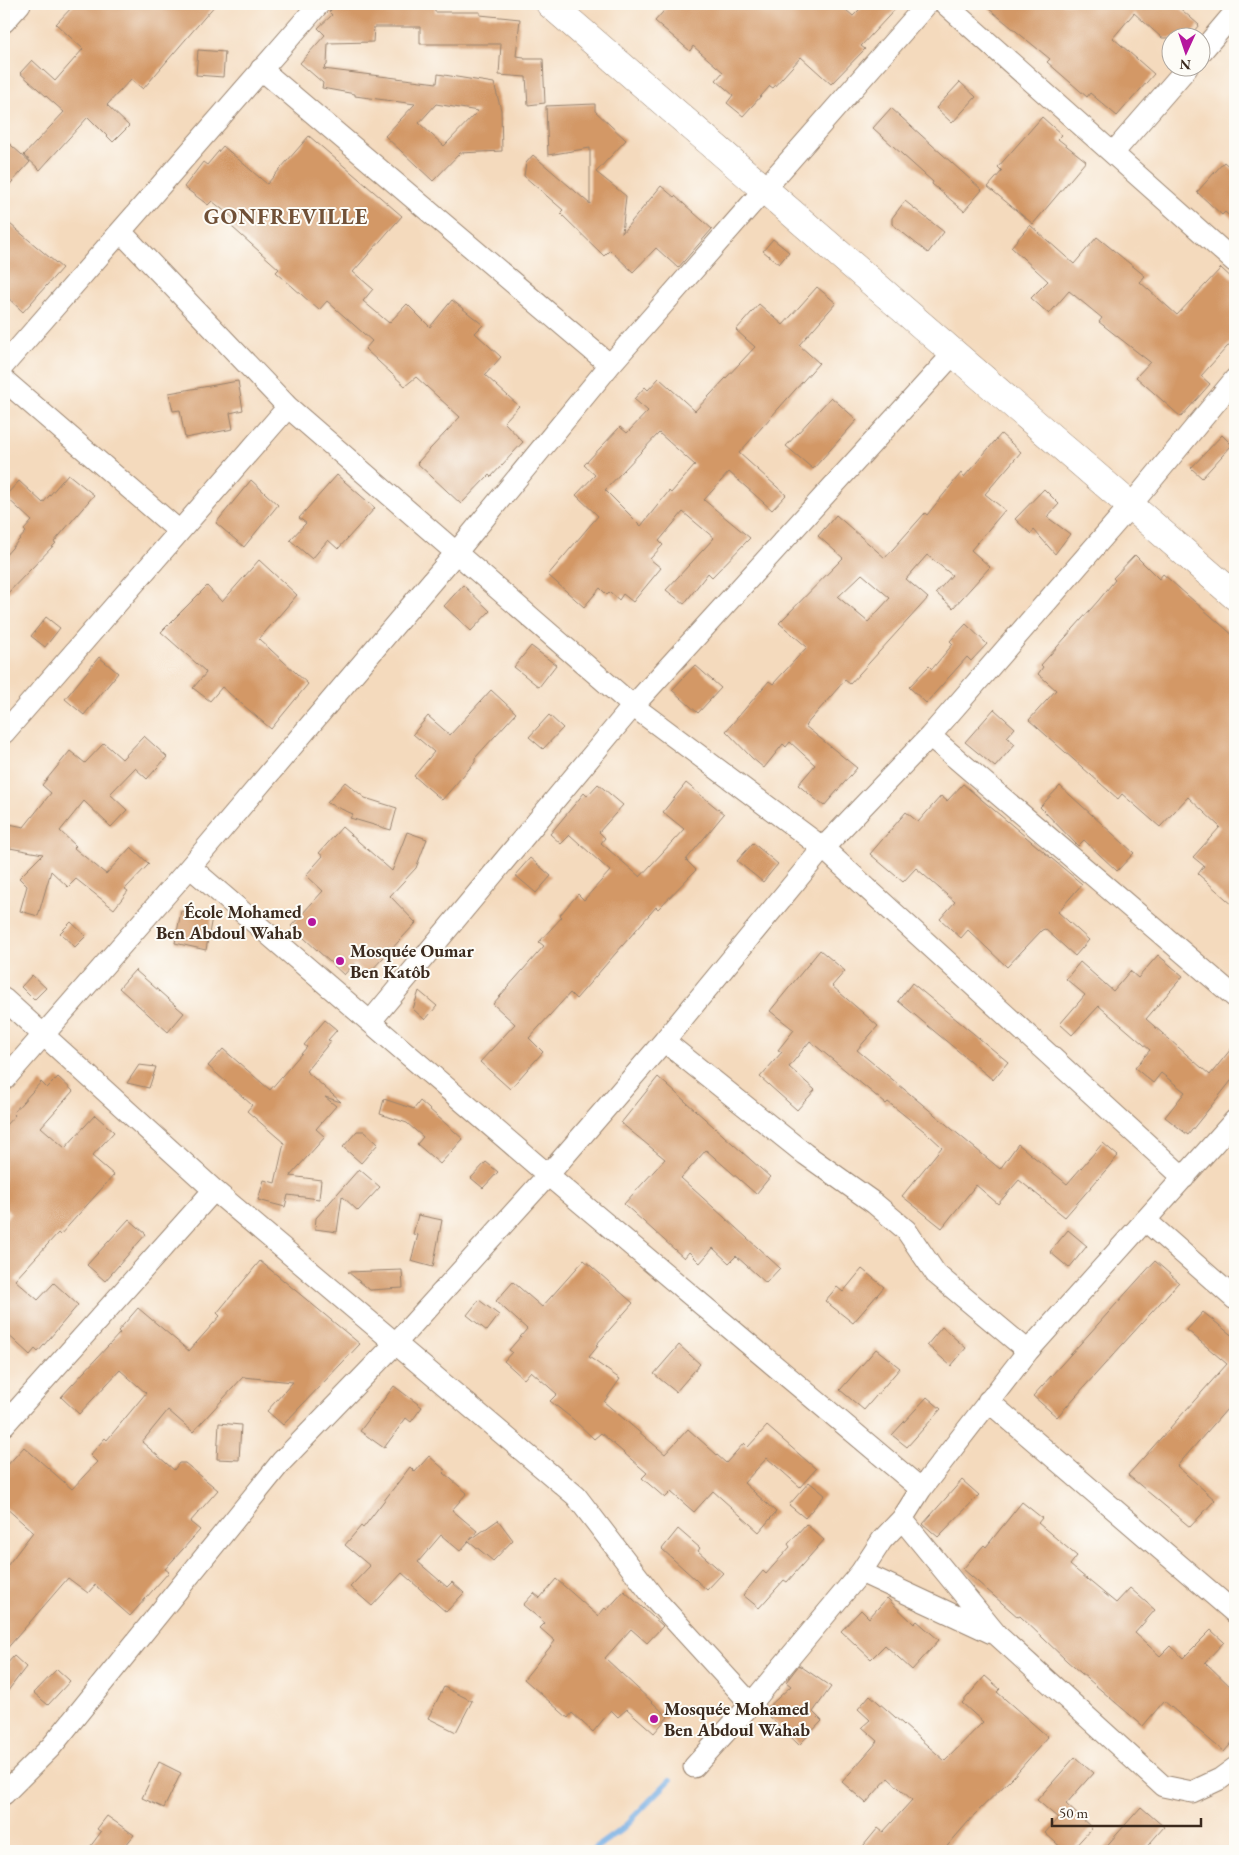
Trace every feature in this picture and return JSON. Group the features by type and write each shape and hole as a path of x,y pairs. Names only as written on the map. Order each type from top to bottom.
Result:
{"street":[{"path":"4,22 20,4"},
{"path":"4,365 318,4"},
{"path":"550,4 1235,596"},
{"path":"4,1080 190,867 455,554 610,365 927,4"},
{"path":"945,4 1235,262"},
{"path":"1212,39 1235,12"},
{"path":"261,70 610,365"},
{"path":"1113,153 1178,78"},
{"path":"121,232 288,407 455,554 633,706 823,848 1184,1178"},
{"path":"370,1022 633,706 954,353"},
{"path":"4,1794 51,1747 282,1461 394,1345 548,1175 664,1041 823,848 930,736 1131,506 1235,379"},
{"path":"4,380 180,531"},
{"path":"4,733 288,407"},
{"path":"930,736 1235,997"},
{"path":"190,867 548,1175 921,1489"},
{"path":"4,999 214,1190 394,1345 576,1496 655,1599 751,1704"},
{"path":"664,1041 806,1154 874,1203 906,1230 936,1274 1028,1351"},
{"path":"694,1767 751,1704 861,1572 882,1540 902,1519 921,1489 1028,1351 1235,1120"},
{"path":"4,1425 214,1190"},
{"path":"1145,1220 1235,1299"},
{"path":"988,1401 1235,1612"},
{"path":"902,1519 997,1635 1163,1786 1192,1792 1220,1779 1235,1768"},
{"path":"861,1572 997,1635"}],"building":[{"path":"75,4 155,4 162,9 167,4 216,4 143,89 131,79 107,105 129,126 113,142 88,117 40,170 24,155 64,112 20,73 32,60 55,81 83,49 56,24"},
{"path":"337,4 435,4 435,12 480,12 480,15 520,19 516,56 524,57 524,59 543,59 545,103 528,105 526,77 499,75 501,44 420,44 420,27 374,27 373,42 328,43 327,65 323,69 437,83 438,74 494,83 501,110 502,151 460,153 433,181 385,136 415,104 355,96 355,94 322,88 323,83 300,63 325,35 318,28 332,15 329,12","holes":["436,104 478,111 444,146 419,123"]},
{"path":"670,4 839,4 853,16 865,4 900,4 861,46 865,49 831,84 801,57 773,88 770,86 743,116 727,103 733,95 716,80 723,72 693,46 690,51 655,21"},
{"path":"983,4 1175,4 1199,25 1196,28 1162,28 1162,38 1134,13 1113,38 1154,74 1117,116 1090,93 1087,97 1047,62 1050,59"},
{"path":"198,50 225,52 223,77 196,75"},
{"path":"960,82 976,97 952,123 936,108"},
{"path":"595,104 595,111 626,140 596,172 626,196 622,233 661,186 712,229 678,268 656,248 633,272 610,250 604,256 560,213 563,210 524,176 526,163 533,155 590,204 590,148 548,155 546,106"},
{"path":"891,108 982,190 964,211 932,184 933,182 873,128"},
{"path":"1042,117 1062,135 1058,139 1086,161 1033,224 988,187 1002,171 998,167"},
{"path":"309,136 402,216 353,272 373,289 363,301 389,323 407,304 430,327 452,300 483,325 475,333 501,357 485,375 519,406 504,422 523,442 491,477 489,475 461,504 417,463 460,417 416,377 405,386 365,349 372,341 327,301 319,310 276,272 279,269 232,227 237,221 212,201 208,205 184,187 203,162 207,165 223,146 267,184"},
{"path":"4,139 30,162 4,191"},
{"path":"1224,162 1235,172 1235,221 1225,212 1222,215 1197,192"},
{"path":"905,201 944,232 928,253 892,224 892,218"},
{"path":"4,219 62,268 23,312 4,294"},
{"path":"1030,225 1074,264 1097,237 1145,276 1140,282 1177,315 1221,268 1235,281 1235,338 1201,376 1210,384 1181,417 1136,377 1150,362 1099,322 1102,318 1069,291 1049,314 1031,298 1048,281 1011,247"},
{"path":"773,239 789,252 779,264 763,251"},
{"path":"817,287 836,303 799,345 819,363 739,453 786,495 772,510 729,472 704,500 750,538 712,577 708,573 684,604 666,590 714,538 683,512 659,541 663,545 650,559 661,568 633,602 623,594 619,600 610,592 607,595 600,588 584,607 548,575 598,516 576,495 595,475 584,465 620,427 627,433 648,411 634,399 645,387 648,390 659,378 695,411 755,347 736,330 759,304 783,325","holes":["659,433 695,465 671,493 669,491 641,526 605,490"]},
{"path":"238,381 243,410 230,413 233,429 185,438 180,410 173,411 169,393"},
{"path":"831,397 857,420 813,469 786,446"},
{"path":"1001,434 1021,452 985,494 1005,510 971,550 990,567 953,608 936,593 952,575 927,555 906,579 928,598 850,684 845,680 805,726 857,768 824,806 798,785 815,765 790,742 786,747 783,744 764,768 726,731 769,681 773,684 807,647 779,623 843,558 818,536 836,515 885,558 925,513 927,515 961,473 964,477","holes":["862,574 890,598 868,622 838,597"]},
{"path":"1222,435 1232,445 1202,478 1191,468"},
{"path":"68,474 94,495 54,542 56,543 4,597 4,557 26,532 24,530 32,521 5,496 19,481 43,503"},
{"path":"337,475 375,508 338,549 328,540 312,559 290,540 306,523 299,518"},
{"path":"251,480 278,505 244,547 216,523"},
{"path":"1044,489 1059,504 1047,517 1070,534 1055,554 1034,530 1031,534 1015,519"},
{"path":"1135,555 1159,579 1163,574 1235,637 1235,907 1198,874 1204,866 1193,857 1220,827 1188,797 1160,827 1122,794 1118,799 1029,720 1056,690 1038,674 1043,667 1041,665 1098,601 1115,580 1113,578"},
{"path":"259,560 297,595 259,639 308,684 271,729 222,687 210,701 193,688 206,673 205,671 161,632 207,586 222,602"},
{"path":"463,585 490,611 471,631 444,606"},
{"path":"46,617 60,628 45,647 31,636"},
{"path":"966,624 987,644 971,661 967,657 926,703 909,687 929,666 932,669 953,644 950,641"},
{"path":"531,646 556,665 539,687 514,667"},
{"path":"99,657 118,673 84,715 65,699"},
{"path":"695,665 721,688 698,713 672,690"},
{"path":"491,690 516,713 475,758 475,762 442,800 414,776 434,752 413,734 428,716 450,735"},
{"path":"994,709 1015,728 1007,737 1015,744 995,767 965,742"},
{"path":"549,715 563,728 543,749 529,737"},
{"path":"144,736 167,757 147,779 135,768 110,794 127,810 111,827 84,801 60,831 76,846 74,848 106,874 131,847 149,864 125,889 128,891 114,909 76,879 68,887 51,871 38,916 20,911 27,886 19,878 43,854 4,847 4,823 24,827 51,793 42,785 70,751 85,763 104,743 122,759"},
{"path":"345,782 365,798 397,808 391,830 350,818 353,814 327,803"},
{"path":"686,783 724,814 686,860 696,870 658,909 656,907 576,999 570,993 529,1038 543,1052 510,1089 480,1062 515,1024 493,1004 544,946 539,942 562,917 560,915 578,894 584,900 610,871 570,835 561,844 550,834 584,793 587,796 598,784 623,805 599,832 605,838 601,843 640,877 684,829 663,812"},
{"path":"963,784 1082,884 1058,912 1089,940 1075,956 1045,929 1007,967 968,930 961,938 940,919 955,902 916,868 903,882 870,854 906,812 918,822 941,796 947,801"},
{"path":"1060,786 1134,853 1117,871 1084,840 1078,846 1040,807"},
{"path":"342,827 392,871 407,832 427,839 416,868 390,896 416,923 368,974 354,964 344,975 291,926 323,891 306,875 323,856 319,853"},
{"path":"753,843 778,864 763,882 737,861"},
{"path":"530,858 551,876 536,893 515,875"},
{"path":"181,911 212,917 206,950 175,943"},
{"path":"71,922 86,936 75,947 60,933"},
{"path":"820,950 845,971 832,986 878,1026 857,1050 1000,1169 1018,1144 1067,1184 1103,1143 1118,1156 1065,1217 1019,1180 998,1204 976,1185 942,1228 902,1196 942,1147 929,1135 888,1102 886,1104 810,1041 789,1067 815,1090 797,1110 760,1077 782,1052 778,1050 794,1030 770,1011"},
{"path":"1158,955 1183,976 1146,1019 1210,1075 1235,1044 1235,1076 1188,1135 1165,1117 1185,1092 1161,1073 1153,1083 1135,1068 1150,1050 1099,1006 1072,1035 1060,1024 1085,995 1066,979 1080,962 1113,991 1130,971 1138,978"},
{"path":"135,970 184,1013 168,1032 119,988"},
{"path":"32,975 46,988 34,1000 21,987"},
{"path":"912,983 1008,1062 993,1080 898,1001"},
{"path":"419,991 437,1006 425,1020 413,1009"},
{"path":"325,1020 337,1030 328,1040 331,1041 306,1071 341,1102 325,1097 336,1106 316,1129 325,1137 290,1176 321,1180 319,1199 288,1195 285,1207 258,1200 264,1180 275,1183 284,1143 247,1111 252,1105 208,1066 223,1049 270,1090 307,1047 304,1045"},
{"path":"139,1065 156,1067 149,1088 127,1083"},
{"path":"58,1077 73,1091 41,1127 65,1148 95,1115 114,1132 92,1156 114,1175 60,1235 58,1233 15,1280 38,1300 54,1283 78,1305 38,1352 35,1349 30,1355 4,1331 4,1221 11,1213 4,1207 4,1127 15,1115 13,1113 41,1082 47,1088"},
{"path":"658,1077 770,1177 756,1194 706,1150 681,1178 780,1268 766,1283 736,1256 729,1263 713,1248 700,1263 689,1252 684,1258 624,1204 665,1159 621,1123"},
{"path":"384,1099 414,1109 420,1101 463,1139 440,1164 417,1144 423,1137 407,1123 380,1114"},
{"path":"357,1131 364,1131 378,1144 361,1163 343,1147"},
{"path":"486,1162 498,1172 483,1188 471,1178"},
{"path":"359,1169 380,1187 358,1211 342,1196 337,1232 315,1229 316,1218"},
{"path":"418,1215 442,1220 433,1267 411,1261 418,1235 413,1234"},
{"path":"129,1219 146,1234 105,1281 87,1265"},
{"path":"1068,1230 1087,1246 1069,1268 1050,1252"},
{"path":"584,1260 633,1303 596,1345 598,1346 589,1357 620,1379 604,1402 665,1454 688,1429 726,1463 744,1443 748,1447 767,1426 816,1469 800,1487 767,1458 744,1483 776,1512 759,1532 713,1491 694,1512 671,1492 665,1498 642,1478 647,1473 601,1433 594,1439 550,1401 557,1394 531,1371 524,1379 504,1361 512,1352 509,1350 527,1329 496,1301 513,1282 542,1307"},
{"path":"260,1261 360,1344 283,1425 267,1411 293,1382 243,1377 193,1432 168,1410 142,1442 174,1470 179,1463 185,1463 218,1490 190,1522 200,1530 165,1569 169,1572 130,1616 95,1585 88,1593 68,1578 4,1652 4,1570 33,1532 4,1506 4,1469 24,1447 72,1489 97,1462 90,1455 105,1438 107,1440 146,1393 120,1370 79,1414 61,1397 120,1333 118,1331 138,1308 189,1351 220,1316 217,1313"},
{"path":"1155,1261 1179,1282 1057,1417 1033,1396"},
{"path":"862,1269 884,1287 853,1323 825,1301 837,1287 843,1292"},
{"path":"402,1270 403,1288 370,1290 348,1272"},
{"path":"479,1300 499,1315 487,1331 467,1315"},
{"path":"1203,1312 1235,1338 1235,1400 1177,1466 1215,1500 1190,1527 1128,1475 1227,1364 1187,1330"},
{"path":"942,1327 966,1348 951,1366 927,1345"},
{"path":"679,1345 700,1364 676,1392 654,1374"},
{"path":"876,1349 900,1368 864,1410 840,1390"},
{"path":"394,1386 422,1407 411,1422 406,1418 384,1448 360,1431"},
{"path":"927,1397 941,1409 907,1447 892,1435"},
{"path":"219,1423 241,1425 239,1460 217,1459"},
{"path":"429,1456 446,1471 444,1473 467,1493 452,1510 477,1531 470,1540 498,1520 513,1540 493,1561 469,1541 460,1551 441,1535 418,1562 447,1587 452,1582 464,1593 446,1612 402,1573 372,1606 350,1587 370,1566 345,1545 361,1526 363,1528 410,1467 415,1472"},
{"path":"962,1480 979,1495 938,1537 923,1524"},
{"path":"809,1482 825,1495 805,1518 789,1505"},
{"path":"1022,1502 1042,1518 1038,1523 1077,1556 1070,1565 1116,1603 1130,1588 1155,1610 1135,1633 1160,1656 1170,1646 1183,1658 1211,1630 1224,1642 1205,1662 1235,1691 1235,1739 1224,1752 1164,1701 1143,1726 1067,1661 1020,1616 1018,1617 963,1569 984,1545 986,1547"},
{"path":"806,1524 824,1540 787,1582 784,1580 759,1608 743,1595 763,1571 766,1574 790,1547 788,1544"},
{"path":"678,1529 700,1548 698,1551 723,1573 707,1590 662,1549"},
{"path":"556,1579 598,1616 605,1608 607,1610 624,1591 663,1626 647,1643 631,1629 605,1658 668,1717 654,1733 627,1709 618,1717 611,1710 593,1732 572,1713 568,1718 524,1679 555,1641 540,1628 545,1623 523,1605 534,1593 540,1598"},
{"path":"887,1598 914,1624 917,1621 939,1640 912,1670 885,1645 871,1659 841,1631 861,1610 869,1618"},
{"path":"14,1656 26,1667 4,1696 4,1667"},
{"path":"799,1665 831,1687 813,1712 822,1721 799,1745 764,1711 791,1686 786,1682"},
{"path":"57,1669 70,1681 48,1705 34,1693"},
{"path":"985,1676 1000,1689 997,1692 1048,1737 1013,1777 974,1815 943,1851 859,1851 878,1828 883,1832 912,1800 888,1778 866,1803 842,1782 878,1741 862,1727 870,1720 858,1709 870,1695 945,1761 983,1722 962,1703"},
{"path":"444,1687 472,1701 456,1732 428,1718"},
{"path":"1075,1757 1093,1773 1066,1804 1092,1828 1071,1851 1065,1851 1045,1833 1058,1818 1037,1800"},
{"path":"159,1762 181,1773 164,1808 142,1798"},
{"path":"1141,1807 1164,1827 1143,1851 1102,1851"},
{"path":"107,1816 134,1835 121,1851 87,1851 101,1832 97,1829"}],"waterway":[{"path":"591,1851 622,1829 670,1780"}],"place":[{"name":"École Mohamed Ben Abdoul Wahab","path":"312,922"},
{"name":"Mosquée Oumar Ben Katôb","path":"340,961"},
{"name":"Mosquée Mohamed Ben Abdoul Wahab","path":"654,1719"}],"district":[{"name":"GONFREVILLE","path":"286,216"}]}
